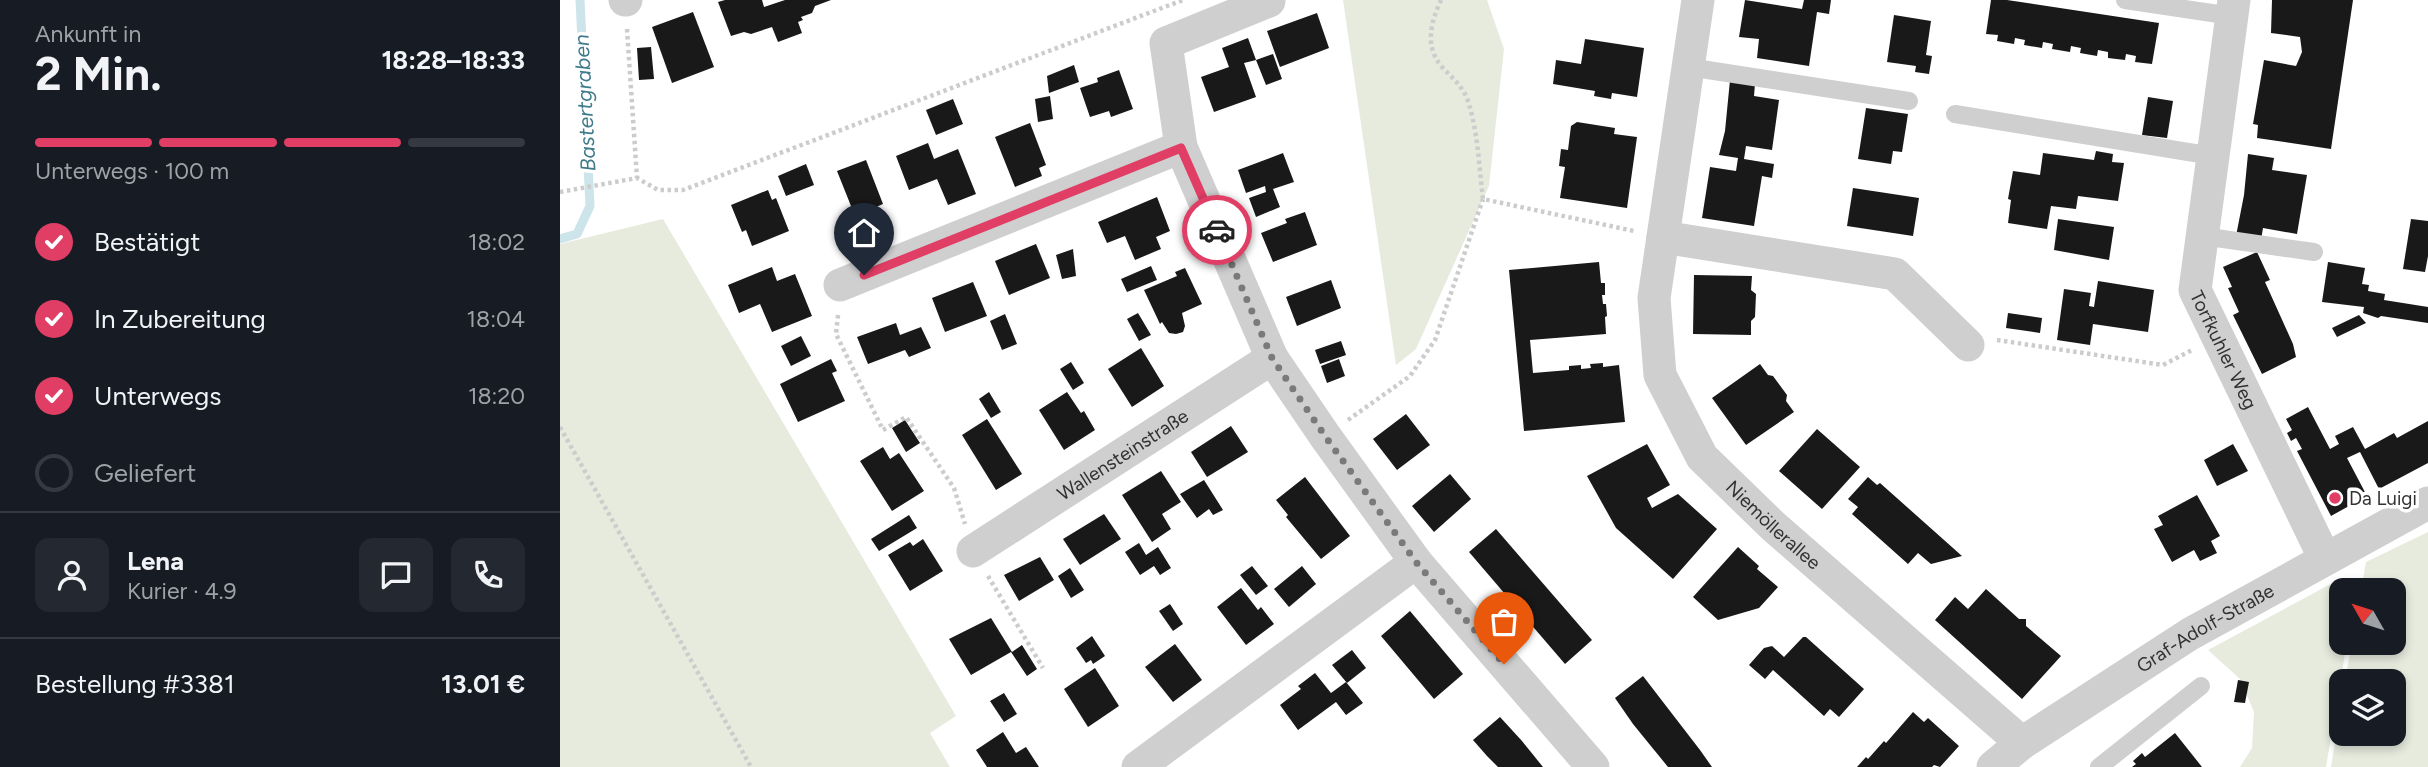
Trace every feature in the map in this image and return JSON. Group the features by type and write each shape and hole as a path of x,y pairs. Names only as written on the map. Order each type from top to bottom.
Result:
{"street":[{"name":"Niemöllerallee","path":"1698,0 1654,298 1660,375 1702,457 1773,526 2021,743"},
{"path":"1269,1 1166,43 1181,148 1272,358 1416,562 1593,767"},
{"name":"Torfkuhler Weg","path":"2233,8 2195,290 2325,559"},
{"path":"840,285 1181,148"},
{"path":"1663,237 1895,274 1968,345"},
{"name":"Wallensteinstraße","path":"973,551 1272,358"},
{"name":"Graf-Adolf-Straße","path":"1993,767 2021,743 2190,634 2428,503"},
{"path":"1138,767 1416,562"}],"lane":[{"path":"2125,0 2233,8"},
{"path":"1688,66 1909,102"},
{"path":"1955,114 2213,156"},
{"path":"2202,236 2314,252"},
{"path":"2099,767 2201,686"}],"path":[{"path":"626,0 637,178"},
{"path":"560,192 637,178 658,190 683,190 1183,0"},
{"path":"1325,436 1410,376 1435,340 1483,199 1463,88 1442,67 1431,38 1431,23 1441,0"},
{"path":"1483,199 1663,237"},
{"path":"840,285 836,334 883,429 906,417 954,488 973,551 1043,668"},
{"path":"1968,345 1997,340 2163,365 2217,337"},
{"path":"560,427 751,767"}],"shaded area":[{"path":"1343,0 1487,0 1504,49 1489,186 1416,349 1396,365"},
{"path":"663,219 956,716 930,733 950,767 560,767 560,244"},
{"path":"2428,532 2428,767 2331,767 2334,746 2406,746 2406,669 2347,669 2350,655 2406,655 2406,578 2363,578 2366,562"},
{"path":"2329,585 2329,655 2345,655 2342,669 2329,669 2330,746 2326,767 2240,767 2252,748 2254,712 2240,679 2208,650"}],"building":[{"path":"762,0 764,7 785,0 831,0 815,6 812,13 801,17 803,20 798,22 802,33 778,42 772,27 751,34 744,32 731,36 718,2"},
{"path":"1745,0 1802,9 1804,0 1831,0 1829,14 1817,12 1809,66 1757,58 1759,39 1739,37"},
{"path":"1991,0 2007,0 2159,23 2152,64 2135,62 2136,56 2126,54 2125,60 2108,58 2108,52 2098,50 2097,56 2080,53 2081,48 2071,46 2070,52 2052,49 2053,44 2043,42 2042,48 2024,45 2025,40 2015,38 2014,44 1997,41 1998,35 1986,34"},
{"path":"2272,0 2353,0 2331,149 2257,138 2258,125 2253,124 2264,60 2296,66 2302,52 2300,37 2271,33"},
{"path":"693,12 714,67 672,83 652,27"},
{"path":"1317,13 1329,48 1280,67 1267,31"},
{"path":"1894,15 1931,21 1926,55 1932,56 1929,74 1915,72 1916,66 1887,62"},
{"path":"1248,38 1256,60 1244,63 1256,97 1214,112 1201,77 1229,67 1222,48"},
{"path":"1585,39 1644,48 1637,97 1612,93 1611,99 1594,96 1595,91 1553,84 1556,60 1581,64"},
{"path":"651,47 654,79 639,80 637,48"},
{"path":"1273,54 1282,79 1266,85 1256,60"},
{"path":"1074,65 1079,82 1049,93 1047,76"},
{"path":"1119,70 1133,109 1111,117 1109,111 1090,117 1080,88"},
{"path":"1730,80 1755,84 1754,96 1779,100 1772,150 1746,146 1744,159 1774,164 1772,178 1762,176 1754,226 1702,218 1710,167 1736,171 1738,158 1719,155 1725,131"},
{"path":"1050,96 1053,119 1038,122 1035,99"},
{"path":"2148,97 2173,101 2167,138 2142,135"},
{"path":"953,99 963,124 936,135 926,110"},
{"path":"1866,108 1908,114 1902,152 1893,151 1891,164 1858,159"},
{"path":"1577,122 1615,128 1614,134 1637,137 1627,208 1560,198 1565,167 1559,166 1561,149 1568,150 1571,126"},
{"path":"1030,123 1046,165 1039,168 1042,176 1015,187 995,137"},
{"path":"928,143 934,159 958,149 976,194 948,205 937,179 909,190 896,156"},
{"path":"2096,151 2113,154 2112,162 2124,163 2118,201 2078,196 2076,209 2051,206 2047,229 2008,223 2011,200 2008,199 2013,171 2040,175 2043,153 2094,160"},
{"path":"1283,153 1294,182 1273,189 1280,207 1256,217 1249,198 1266,192 1265,186 1246,193 1238,170"},
{"path":"2248,154 2274,158 2272,170 2307,175 2297,234 2263,228 2261,240 2236,236"},
{"path":"866,160 883,204 855,216 837,171"},
{"path":"806,164 814,185 786,196 778,176"},
{"path":"1853,188 1919,198 1913,236 1847,226"},
{"path":"768,190 772,200 776,198 789,231 752,246 746,230 742,232 731,205"},
{"path":"1157,197 1170,231 1156,237 1161,249 1135,260 1125,236 1107,243 1098,222"},
{"path":"1305,212 1317,245 1273,262 1261,233 1287,223 1285,219"},
{"path":"2058,219 2114,227 2109,260 2054,250"},
{"path":"2411,219 2428,221 2425,272 2403,269"},
{"path":"1036,244 1050,278 1009,295 995,261"},
{"path":"1073,249 1076,276 1062,279 1056,255"},
{"path":"2257,252 2270,280 2265,282 2293,344 2296,357 2262,374 2233,315 2239,312 2228,288 2232,287 2223,267"},
{"path":"1599,262 1601,283 1605,283 1605,295 1602,295 1603,304 1606,304 1606,334 1530,340 1533,373 1569,370 1569,366 1591,368 1590,364 1603,363 1603,367 1619,365 1625,422 1524,431 1509,270"},
{"path":"2328,262 2365,268 2362,284 2369,285 2368,291 2385,294 2384,300 2428,307 2428,323 2381,316 2378,318 2363,313 2364,307 2322,302"},
{"path":"1151,266 1157,280 1127,292 1121,279"},
{"path":"772,267 777,281 795,274 812,316 772,332 760,304 739,313 728,285"},
{"path":"1185,268 1202,304 1182,313 1185,326 1183,332 1169,333 1162,322 1160,324 1144,290 1177,276 1175,272"},
{"path":"1694,275 1752,276 1751,290 1756,294 1751,335 1693,334"},
{"path":"1331,280 1341,308 1297,326 1286,297"},
{"path":"2098,281 2154,290 2148,332 2093,324 2090,345 2057,340 2064,289 2091,293 2089,306 2094,307"},
{"path":"973,282 987,316 945,332 932,298"},
{"path":"1138,313 1151,335 1139,341 1127,319"},
{"path":"2008,313 2042,318 2040,333 2006,328"},
{"path":"1005,314 1017,344 1002,350 990,321"},
{"path":"2359,315 2366,323 2337,337 2332,328"},
{"path":"896,323 900,335 921,327 931,348 909,357 905,350 868,364 857,337"},
{"path":"801,336 811,356 791,366 781,346"},
{"path":"1341,341 1346,355 1320,364 1315,350"},
{"path":"1141,348 1164,386 1132,407 1108,369"},
{"path":"831,359 837,371 832,373 845,401 798,422 780,384"},
{"path":"1339,359 1345,376 1327,383 1321,366"},
{"path":"1071,362 1084,383 1073,390 1060,369"},
{"path":"1760,364 1787,395 1786,401 1794,412 1746,445 1712,398"},
{"path":"989,392 1001,412 991,418 979,399"},
{"path":"1067,392 1081,413 1084,411 1095,430 1064,450 1039,410"},
{"path":"2308,407 2330,449 2339,444 2335,436 2353,427 2365,449 2394,433 2397,438 2428,421 2428,463 2379,489 2360,452 2347,458 2367,496 2331,516 2297,451 2302,449 2296,438 2291,441 2287,433 2292,430 2286,419"},
{"path":"1406,414 1430,445 1397,470 1373,439"},
{"path":"987,419 1022,474 996,490 962,435"},
{"path":"905,420 920,443 906,452 892,428"},
{"path":"1231,426 1248,452 1207,477 1191,452"},
{"path":"1817,429 1860,467 1822,509 1779,471"},
{"path":"1647,444 1670,485 1647,498 1652,508 1678,494 1717,529 1673,579 1616,528 1587,476"},
{"path":"2233,444 2248,471 2217,486 2204,460"},
{"path":"883,447 890,459 899,453 924,491 892,511 860,461"},
{"path":"1161,471 1181,502 1162,514 1171,529 1152,542 1122,495"},
{"path":"1450,474 1471,499 1434,532 1412,506"},
{"path":"1305,477 1350,536 1321,559 1286,517 1288,515 1276,500"},
{"path":"1868,477 1877,485 1880,483 1962,556 1931,564 1918,553 1908,564 1852,514 1858,507 1848,499"},
{"path":"1204,480 1223,510 1213,515 1209,509 1197,518 1180,494"},
{"path":"2197,495 2220,536 2211,541 2217,553 2200,561 2194,550 2172,562 2154,529 2163,525 2158,516"},
{"path":"1104,514 1121,539 1080,565 1063,539"},
{"path":"909,515 917,528 879,551 871,539"},
{"path":"1496,529 1592,640 1565,664 1469,552"},
{"path":"923,539 943,571 910,591 888,555 910,542 913,546"},
{"path":"1139,543 1146,555 1158,547 1171,568 1160,575 1154,566 1140,575 1125,552"},
{"path":"1738,547 1759,566 1757,569 1778,587 1759,608 1718,620 1693,597"},
{"path":"1040,557 1054,580 1019,601 1004,575"},
{"path":"1252,566 1268,586 1256,595 1240,575"},
{"path":"1302,566 1316,584 1289,607 1274,589"},
{"path":"1070,568 1084,590 1071,598 1058,576"},
{"path":"1241,588 1258,610 1261,607 1274,624 1246,645 1217,607"},
{"path":"1986,589 2019,619 2026,619 2026,626 2061,656 2022,699 1935,620 1955,597 1968,609"},
{"path":"1170,604 1183,624 1173,631 1159,611"},
{"path":"1410,611 1463,674 1434,699 1381,636"},
{"path":"991,618 1012,652 1022,645 1037,669 1027,676 1011,652 971,675 949,639"},
{"path":"1092,636 1105,656 1093,664 1091,660 1086,663 1076,648"},
{"path":"1803,637 1864,689 1839,717 1830,709 1824,716 1773,670 1765,679 1749,665 1764,648 1772,646 1784,657"},
{"path":"1175,644 1202,680 1173,702 1145,667"},
{"path":"1352,650 1366,668 1347,683 1332,665"},
{"path":"1095,668 1119,706 1088,727 1064,689"},
{"path":"1315,673 1331,693 1346,682 1363,703 1346,715 1336,702 1298,730 1280,705 1301,689 1298,686"},
{"path":"1643,676 1712,767 1668,767 1633,724 1615,698"},
{"path":"2238,680 2249,682 2245,703 2234,702"},
{"path":"1004,693 1017,714 1004,722 990,701"},
{"path":"1913,712 1924,722 1928,718 1959,746 1940,767 1857,767 1884,741 1886,743"},
{"path":"1500,717 1543,767 1498,767 1473,740"},
{"path":"1003,732 1016,753 1026,747 1039,767 987,767 976,750"},
{"path":"2175,733 2202,767 2132,767 2136,764 2133,761 2142,753 2145,757"}],"waterway":[{"name":"Bastertgraben","path":"560,239 577,234 590,206 580,0"}],"way so far":[{"path":"1217,230 1272,358 1416,562 1504,664"}],"place":[{"name":"Da Luigi","path":"2335,498"}],"route":[{"path":"864,275 1181,148 1217,230"}]}
